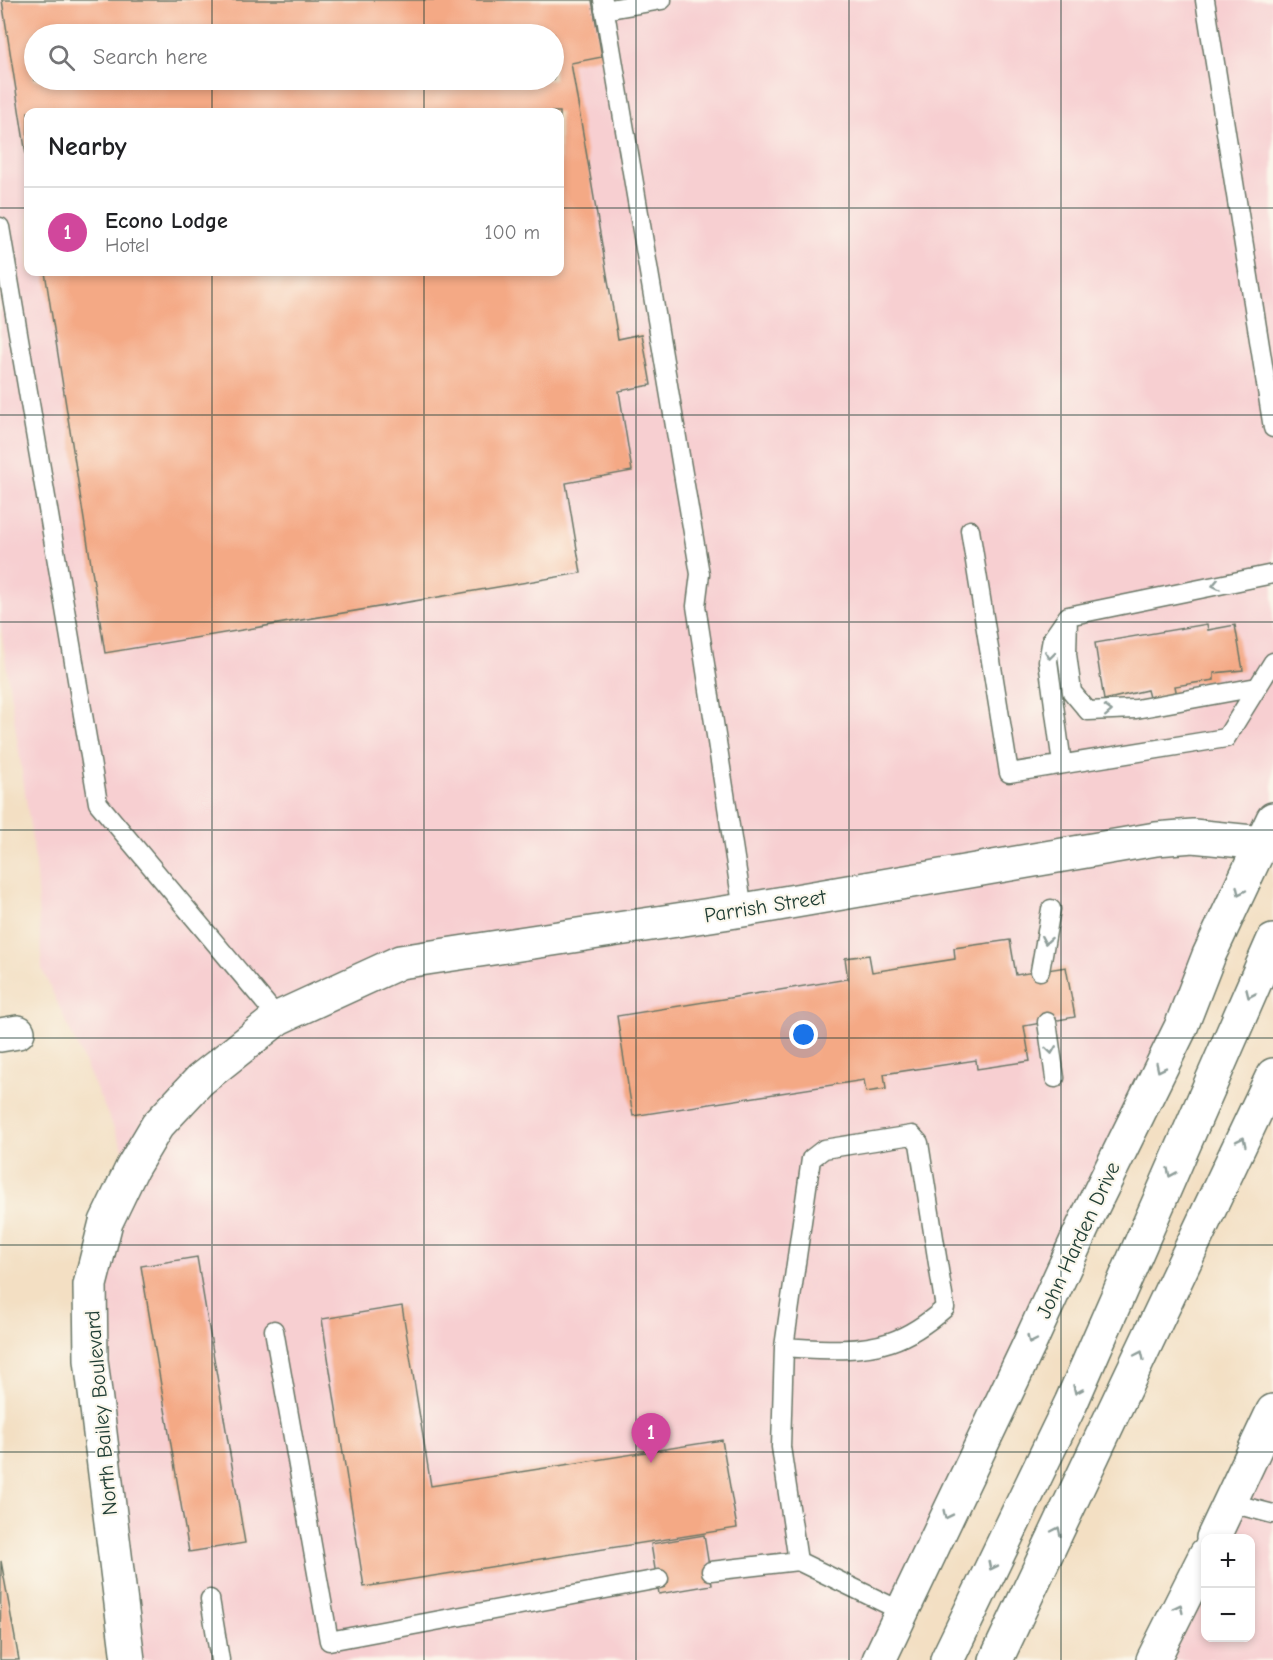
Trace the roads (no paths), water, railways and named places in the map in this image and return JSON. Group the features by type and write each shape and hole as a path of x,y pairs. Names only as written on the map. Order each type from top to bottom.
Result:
{"main road":[{"name":"Parrish Street","path":"278,1018 400,962 743,910 1156,839 1268,831"},
{"name":"John Harden Drive","path":"879,1660 1087,1218 1181,1027 1209,955 1268,831"},
{"path":"947,1660 1071,1403 1273,941"},
{"name":"North Bailey Boulevard","path":"128,1660 91,1360 90,1285 106,1222 132,1168 157,1126 200,1080 278,1018"},
{"path":"996,1660 1273,1075"},
{"path":"1216,1534 1273,1411"},
{"path":"1153,1660 1201,1564"}],"lane":[{"path":"662,0 604,5 700,574 696,606 743,910"},
{"path":"1205,0 1273,428"},
{"path":"0,227 98,803 278,1018"},
{"path":"970,530 1009,773 1226,738 1273,662"},
{"path":"1062,764 1048,661 1052,639 1068,616 1273,574"},
{"path":"1068,616 1067,654 1072,692 1088,711 1136,710 1257,687"},
{"path":"1040,971 1051,909"},
{"path":"1047,1022 1055,1078"},
{"path":"784,1347 844,1350 890,1342 925,1325 945,1308 919,1143 912,1134 824,1149 810,1158 784,1347 781,1447 798,1561"},
{"path":"274,1330 329,1641 659,1579"},
{"path":"1231,1503 1273,1514"},
{"path":"711,1571 798,1561 901,1611"},
{"path":"210,1599 220,1660"}],"place":[{"name":"Econo Lodge","path":"651,1463"}]}
